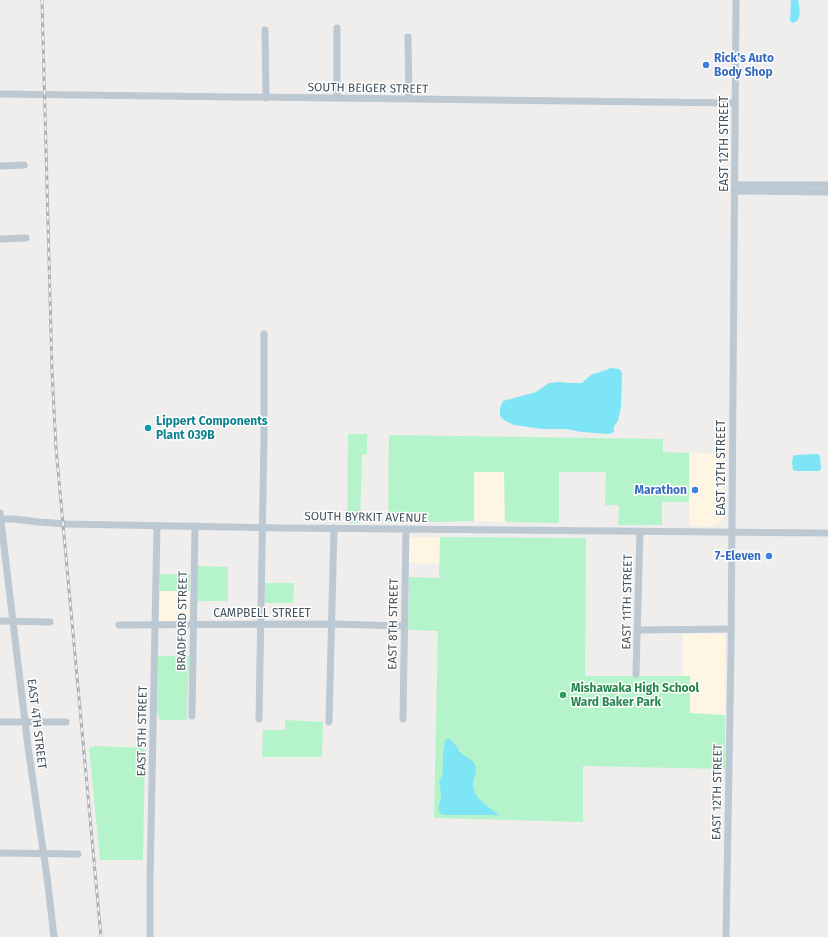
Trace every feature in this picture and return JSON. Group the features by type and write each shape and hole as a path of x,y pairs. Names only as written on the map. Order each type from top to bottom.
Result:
{"street":[{"name":"EAST 12TH STREET","path":"726,937 731,629 736,0"},
{"path":"337,28 337,98"},
{"path":"265,30 266,98"},
{"path":"408,37 410,99"},
{"name":"SOUTH BEIGER STREET","path":"0,94 735,103"},
{"path":"0,166 24,165"},
{"path":"734,188 828,185"},
{"path":"734,188 828,192"},
{"path":"0,239 26,238"},
{"path":"259,719 264,334"},
{"name":"SOUTH BYRKIT AVENUE","path":"0,517 63,524 157,526 828,533"},
{"name":"EAST 4TH STREET","path":"0,517 54,937"},
{"name":"EAST 5TH STREET","path":"150,937 157,526"},
{"name":"BRADFORD STREET","path":"192,716 195,526"},
{"path":"329,722 334,528"},
{"name":"EAST 8TH STREET","path":"403,719 406,529"},
{"name":"EAST 11TH STREET","path":"636,674 640,531"},
{"path":"0,622 50,622"},
{"name":"CAMPBELL STREET","path":"120,625 332,624 404,626"},
{"path":"638,630 731,629"},
{"path":"0,722 66,722"},
{"path":"0,853 78,854"}],"shaded area":[{"path":"689,453 723,454 723,516 721,523 710,527 689,525"},
{"path":"474,472 504,472 505,522 474,521"},
{"path":"409,537 440,537 440,564 409,563"},
{"path":"160,591 190,591 188,621 159,620"},
{"path":"683,634 723,634 725,636 725,715 690,714 690,677 683,676"}],"green space":[{"path":"348,434 367,434 367,454 362,455 360,523 347,523"},
{"path":"389,435 663,439 663,452 689,453 689,502 662,502 662,525 618,525 619,505 605,505 606,472 559,472 559,523 505,522 504,472 474,472 474,521 388,523"},
{"name":"Mishawaka High School Ward Baker Park","path":"440,537 586,538 585,676 690,676 690,713 725,715 725,769 583,766 583,822 434,818 438,631 408,630 409,577 439,578"},
{"path":"197,566 228,567 228,601 196,601"},
{"path":"159,574 190,574 190,591 160,591"},
{"path":"265,583 294,583 293,603 265,603"},
{"path":"158,656 189,656 187,720 160,720 157,713"},
{"path":"285,720 323,722 322,757 262,757 263,730 285,730"},
{"path":"95,746 145,748 143,860 100,860 89,748"}],"water":[{"path":"791,0 798,0 800,10 798,19 793,23 790,21"},
{"path":"610,368 619,369 622,373 621,407 618,421 614,426 614,432 609,434 566,429 542,429 514,425 504,420 500,416 500,408 503,401 536,392 549,383 582,383 593,374"},
{"path":"818,454 820,456 821,469 819,471 793,470 793,456"},
{"path":"448,738 461,753 475,765 476,770 473,787 477,797 499,815 440,814 439,807 441,796 439,781 443,772 445,740"}],"railway":[{"path":"42,0 52,371 56,448 101,937"}],"place":[{"name":"Rick's Auto Body Shop","path":"706,65"},
{"name":"Lippert Components Plant 039B","path":"148,428"},
{"name":"Marathon","path":"695,490"},
{"name":"7-Eleven","path":"769,556"},
{"name":"Mishawaka High School Ward Baker Park","path":"563,695"}]}
